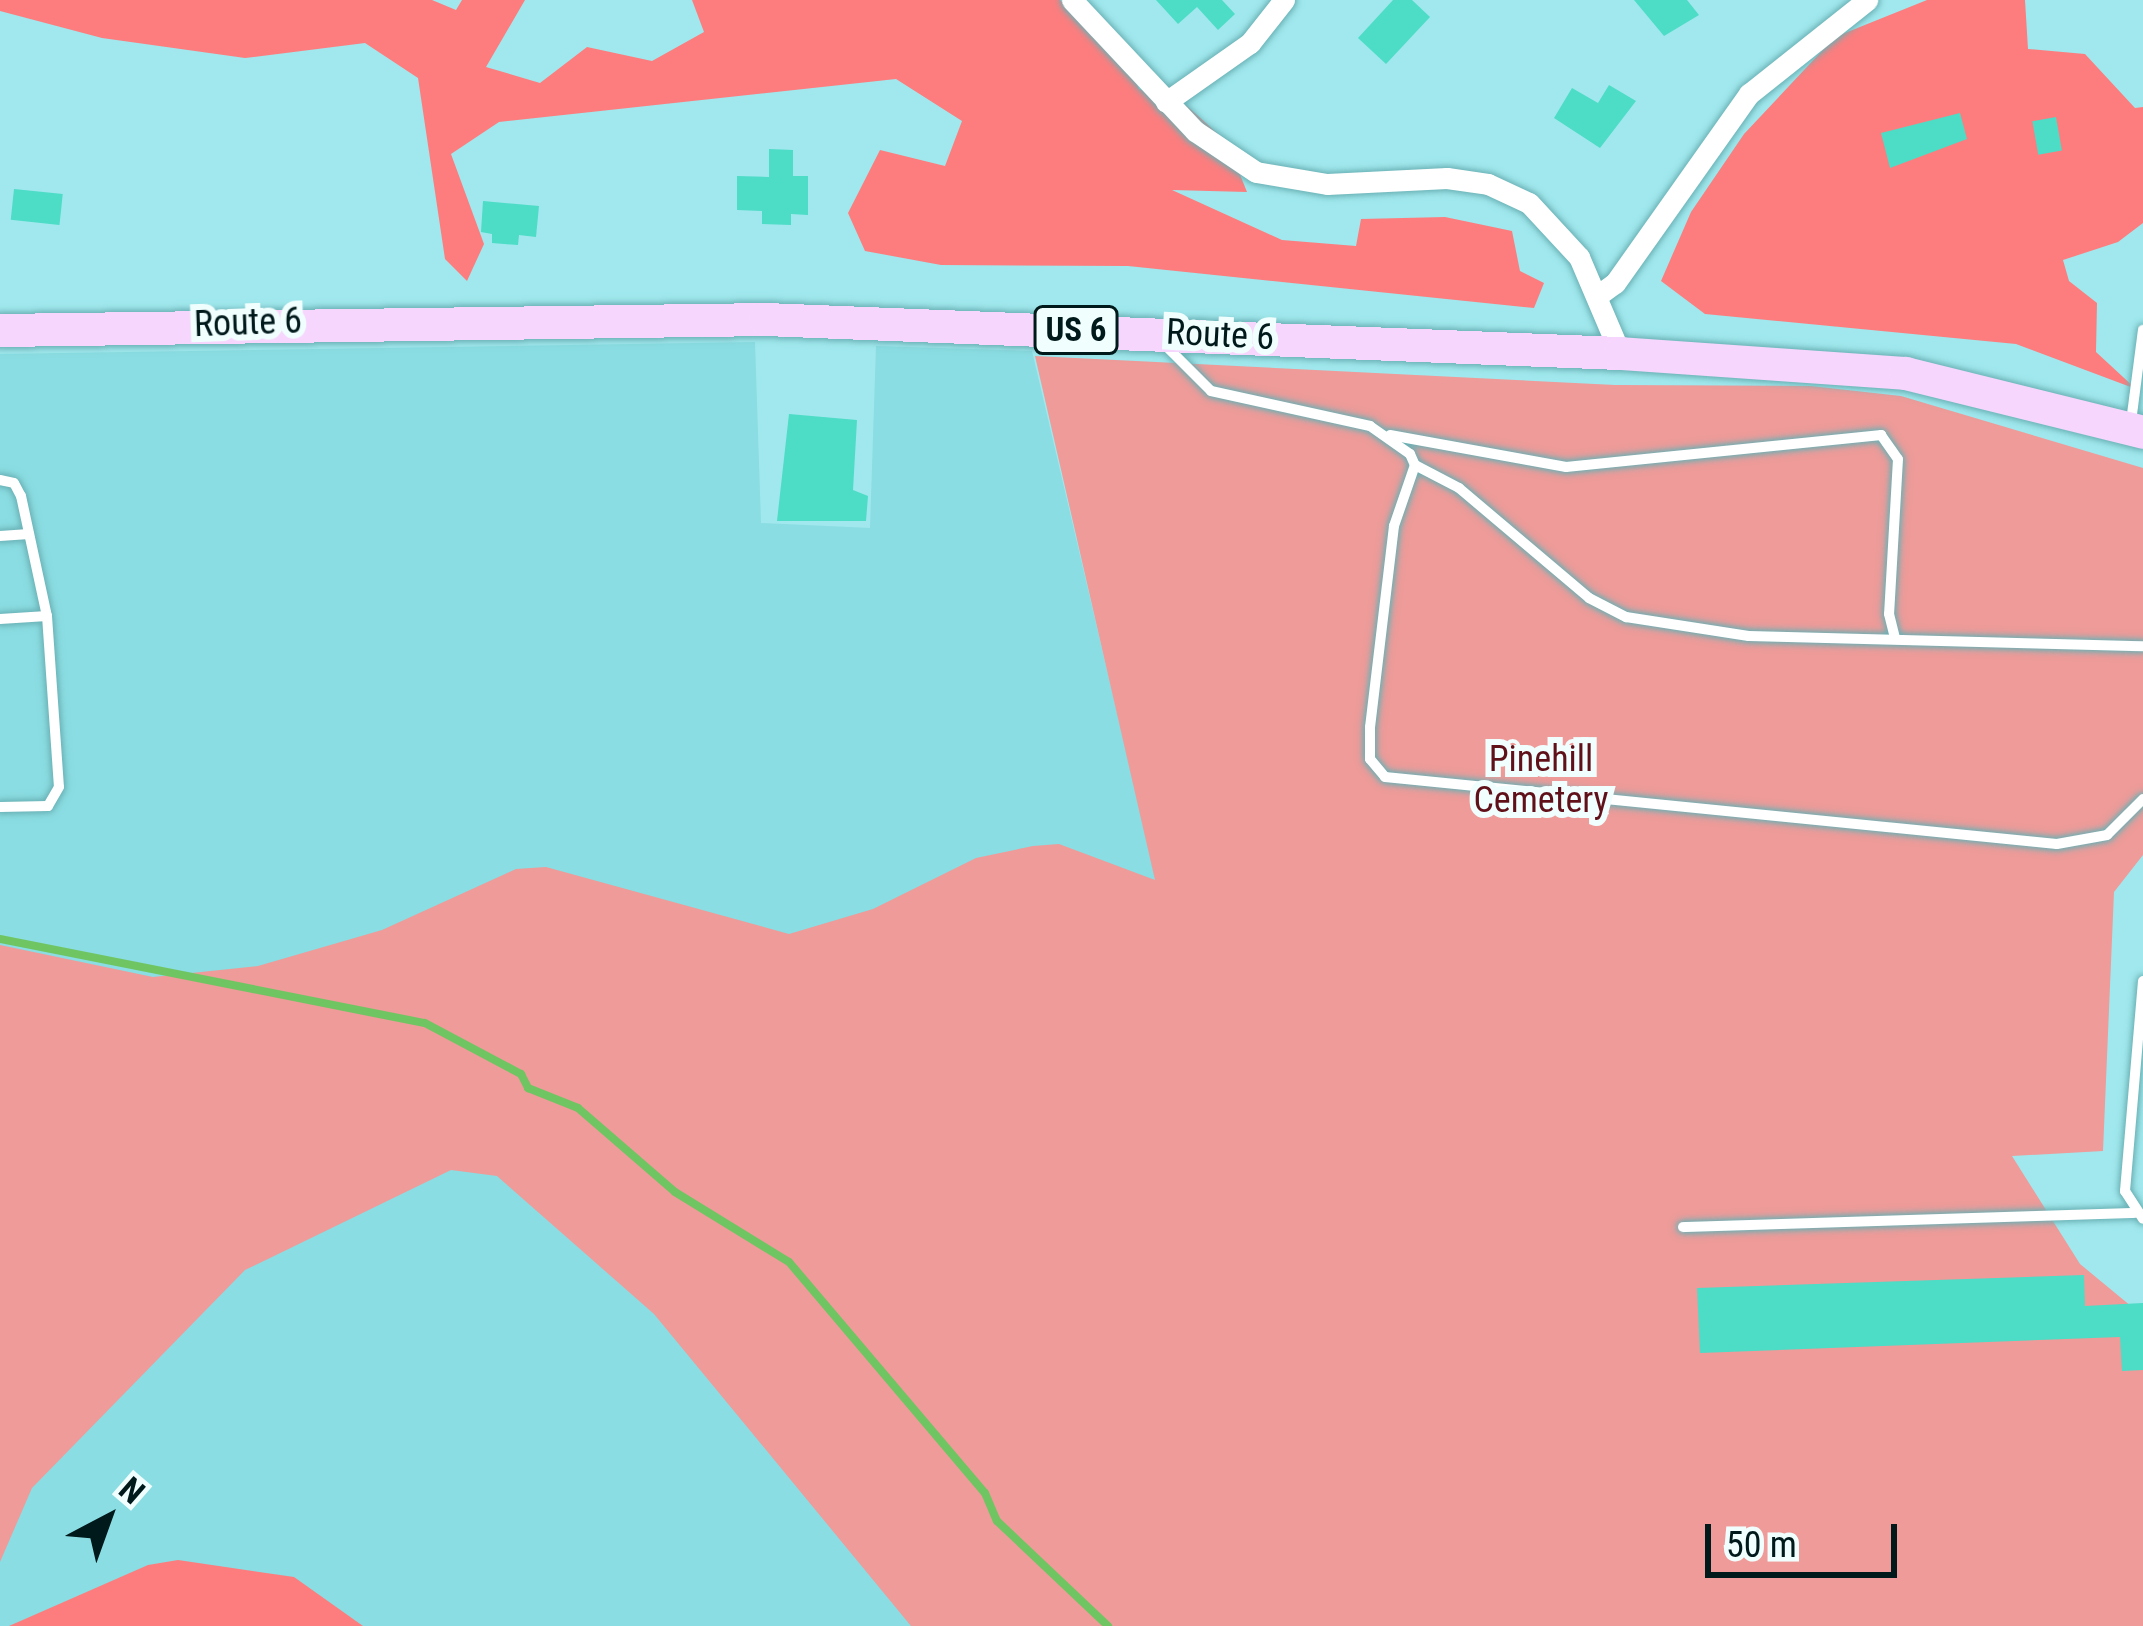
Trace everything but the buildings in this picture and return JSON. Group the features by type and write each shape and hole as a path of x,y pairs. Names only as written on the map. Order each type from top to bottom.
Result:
{"main road":[{"name":"Route 6","path":"0,330 505,318 1153,332 1620,353 1905,373 2137,430"}],"street":[{"path":"1072,0 1210,143 1270,177 1328,184 1447,178 1503,189 1552,222 1597,296 1620,353"},
{"path":"1166,102 1250,44 1284,0"},
{"path":"1597,296 1615,283 1750,94 1867,0"}],"lane":[{"path":"2137,430 2143,330"},
{"path":"1153,332 1211,391 1387,434 1566,467 1881,435 1898,459 1889,614 1895,638"},
{"path":"1387,434 1415,465 1459,488 1612,613 1749,636 2143,646"},
{"path":"1415,465 1394,526 1372,708 1370,759 1385,777 2057,844 2107,835 2143,799"},
{"path":"0,480 14,483 21,496 47,616 59,787 48,806 0,808"},
{"path":"0,536 29,534"},
{"path":"0,619 47,616"},
{"path":"1683,1227 2139,1216 2126,1191 2141,1057 2143,981"}],"shaded area":[{"path":"0,0 432,0 456,10 462,0 525,0 486,67 540,83 587,47 652,61 704,32 692,0 1060,0 1130,63 1139,89 1186,105 1227,142 1247,192 1172,190 1282,240 1356,246 1361,219 1445,217 1512,231 1520,271 1544,283 1534,308 1128,266 941,265 865,251 848,213 880,150 945,166 962,121 896,79 499,122 451,154 484,244 467,281 445,259 418,78 365,43 245,58 102,38 0,11"},
{"path":"1927,0 2025,0 2028,49 2085,54 2135,108 2143,107 2143,223 2118,242 2063,260 2069,281 2097,303 2096,352 2136,389 2016,344 1705,314 1661,281 1691,212 1744,134 1835,37"},
{"path":"755,342 761,523 870,528 876,346 1032,351 1155,874 1173,1196 2143,1626 0,1626 0,354"},
{"path":"178,1560 294,1577 363,1626 9,1626 148,1565"}],"green space":[{"name":"Pinehill Cemetery","path":"1035,356 1615,385 1811,386 1901,396 2143,468 2143,855 2114,892 2103,1151 2012,1156 2080,1264 2143,1316 2143,1626 911,1626 654,1314 497,1176 451,1170 245,1270 32,1488 0,1562 0,945 153,977 258,966 382,930 516,869 546,867 789,934 873,909 976,858 1033,846 1059,844 1155,880"}],"waterway":[{"path":"0,939 425,1023 521,1074 528,1088 578,1108 675,1192 789,1262 985,1493 997,1521 1108,1626"}]}
